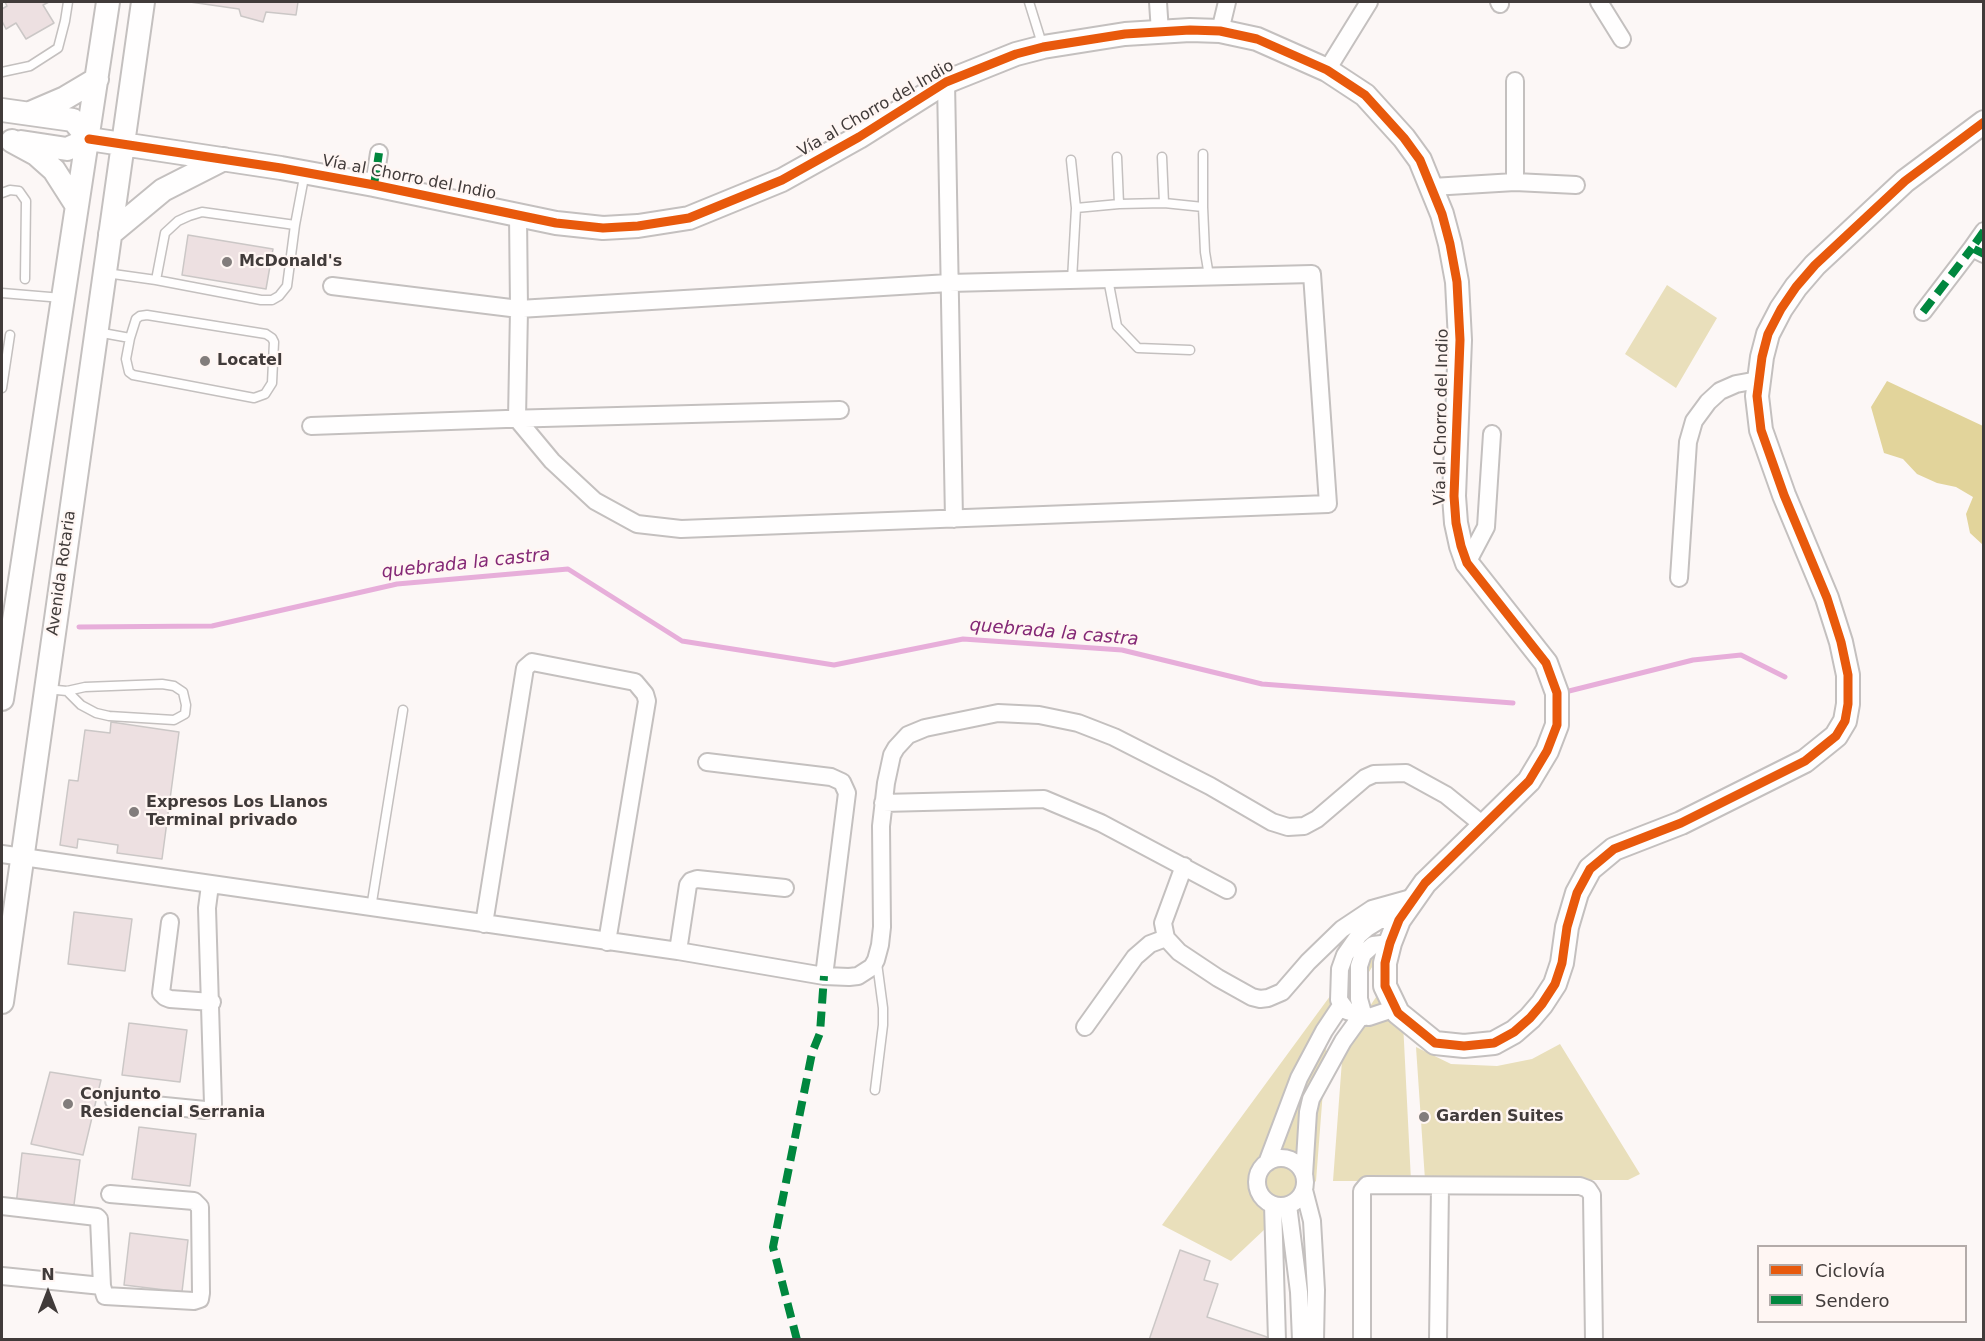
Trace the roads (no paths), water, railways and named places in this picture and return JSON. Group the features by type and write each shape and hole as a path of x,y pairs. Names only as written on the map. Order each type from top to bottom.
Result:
{"street":[{"path":"2,699 108,2"},
{"name":"Avenida Rotaria","path":"2,1002 11,855 57,690 96,332 143,2"},
{"path":"1158,2 1160,32"},
{"path":"1220,31 1227,2"},
{"path":"1327,70 1369,2"},
{"path":"1599,2 1622,39"},
{"name":"Vía al Chorro del Indio","path":"89,138 305,172 518,215 603,228 638,226 689,218 782,180 859,137 946,82 1016,54 1043,47 1125,34 1190,30 1220,31 1257,39 1327,70 1365,95 1387,117 1420,160 1442,214 1450,243 1457,282 1460,340 1454,496 1461,546 1467,563 1546,663 1557,693 1557,725 1547,751 1529,781 1425,883 1399,920 1390,943 1385,963 1385,986 1396,1008 1414,1027 1435,1043 1464,1046 1494,1042 1514,1032 1542,1004 1555,984 1562,963 1577,893 1590,869 1614,849 1681,823 1805,761 1836,736 1845,721 1848,704 1848,675 1827,598 1784,495 1761,430 1757,396 1758,380 1768,334 1796,287 1815,265 1905,181 1983,122"},
{"path":"30,114 98,79"},
{"path":"1515,81 1515,182"},
{"path":"946,82 954,519"},
{"path":"2,110 73,120 89,138"},
{"path":"7,140 67,149 89,138"},
{"path":"7,140 36,154 54,170 77,206"},
{"path":"374,185 380,153"},
{"path":"110,234 163,190 224,159"},
{"path":"1432,187 1515,182 1576,185"},
{"path":"332,286 519,309 949,283 1312,274 1328,504 681,529 637,524 595,501 552,461 517,419 519,309 518,215"},
{"path":"1923,312 1978,251 1983,231"},
{"path":"1679,578 1688,442 1694,421 1708,402 1720,391 1736,384 1758,380"},
{"path":"311,426 840,410"},
{"path":"1467,563 1486,526 1492,435"},
{"path":"484,924 525,668 532,662 635,682 645,694 647,701 607,942"},
{"path":"11,855 849,977 872,967 876,960 882,927 883,803 892,755 908,735 925,728 998,714 1019,713 1059,718 1097,729 1210,786 1280,826 1297,827 1311,823 1365,778 1374,774 1406,773 1446,795 1483,825"},
{"path":"707,762 831,777 842,782 846,793 824,975"},
{"path":"883,803 1044,799 1101,823 1227,890"},
{"path":"1184,867 1163,923 1166,938 1179,952 1252,997 1268,998 1282,992 1308,962 1342,930 1372,909 1415,897"},
{"path":"678,951 688,885 691,881 697,879 784,888"},
{"path":"114,1101 205,1110 210,1109 213,1104 212,1002 207,908 210,885"},
{"path":"1396,1008 1363,1016 1347,1011 1339,1000 1340,969 1345,955 1367,928 1380,920 1399,920"},
{"path":"170,922 161,993 170,999 212,1002"},
{"path":"1085,1027 1135,957 1150,944 1166,938"},
{"path":"1363,1016 1359,999 1359,966 1364,954 1373,945 1390,943"},
{"path":"1342,1004 1324,1031 1299,1078 1266,1163 1258,1175 1258,1190 1266,1202 1281,1205 1295,1202 1304,1182 1308,1112 1311,1099 1343,1041 1363,1016"},
{"path":"1266,1163 1281,1158 1288,1159 1300,1168 1312,1221 1301,1340"},
{"path":"1362,1340 1364,1188 1367,1185 1580,1186 1588,1189 1592,1195 1594,1340"},
{"path":"1438,1340 1440,1186"},
{"path":"2,1206 98,1217 102,1286 105,1296 194,1301 200,1299 200,1207 194,1201 110,1194"},
{"path":"1281,1205 1307,1291 1315,1340"},
{"path":"1277,1340 1276,1235 1281,1205"},
{"path":"2,1276 102,1286"}],"lane":[{"path":"2,72 30,66 58,48 68,2"},
{"path":"1029,2 1043,47"},
{"path":"1203,154 1205,252 1209,276"},
{"path":"1117,157 1119,204"},
{"path":"1162,157 1164,203"},
{"path":"1071,160 1076,208 1072,280"},
{"path":"105,273 272,300 279,296 286,286 305,172"},
{"path":"2,193 10,190 19,191 26,201 25,279"},
{"path":"1076,208 1164,203 1203,207"},
{"path":"156,280 165,233 178,221 189,216 202,212 295,225"},
{"path":"1108,279 1117,326 1138,348 1190,350"},
{"path":"2,293 63,298"},
{"path":"147,315 266,334 274,342 272,383 265,394 254,398 133,375 129,372 126,359 130,338 136,319 147,315"},
{"path":"96,332 130,338"},
{"path":"2,388 10,335"},
{"path":"162,684 174,686 183,692 186,705 185,714 174,720 109,716 96,713 57,690 162,684"},
{"path":"371,908 403,710"},
{"path":"876,960 883,1008 883,1025 876,1090"}],"waterway":[{"name":"quebrada la castra","path":"79,627 212,626 397,584 568,569 682,641 834,665 963,639 1122,650 1262,684 1513,703"},
{"name":"quebrada la castra","path":"1569,691 1693,660 1741,655 1785,677"}],"place":[{"name":"McDonald's","path":"227,262"},
{"name":"Locatel","path":"205,361"},
{"name":"Expresos Los Llanos Terminal privado","path":"134,812"},
{"name":"Conjunto Residencial Serrania","path":"68,1104"},
{"name":"Garden Suites","path":"1424,1117"}]}
